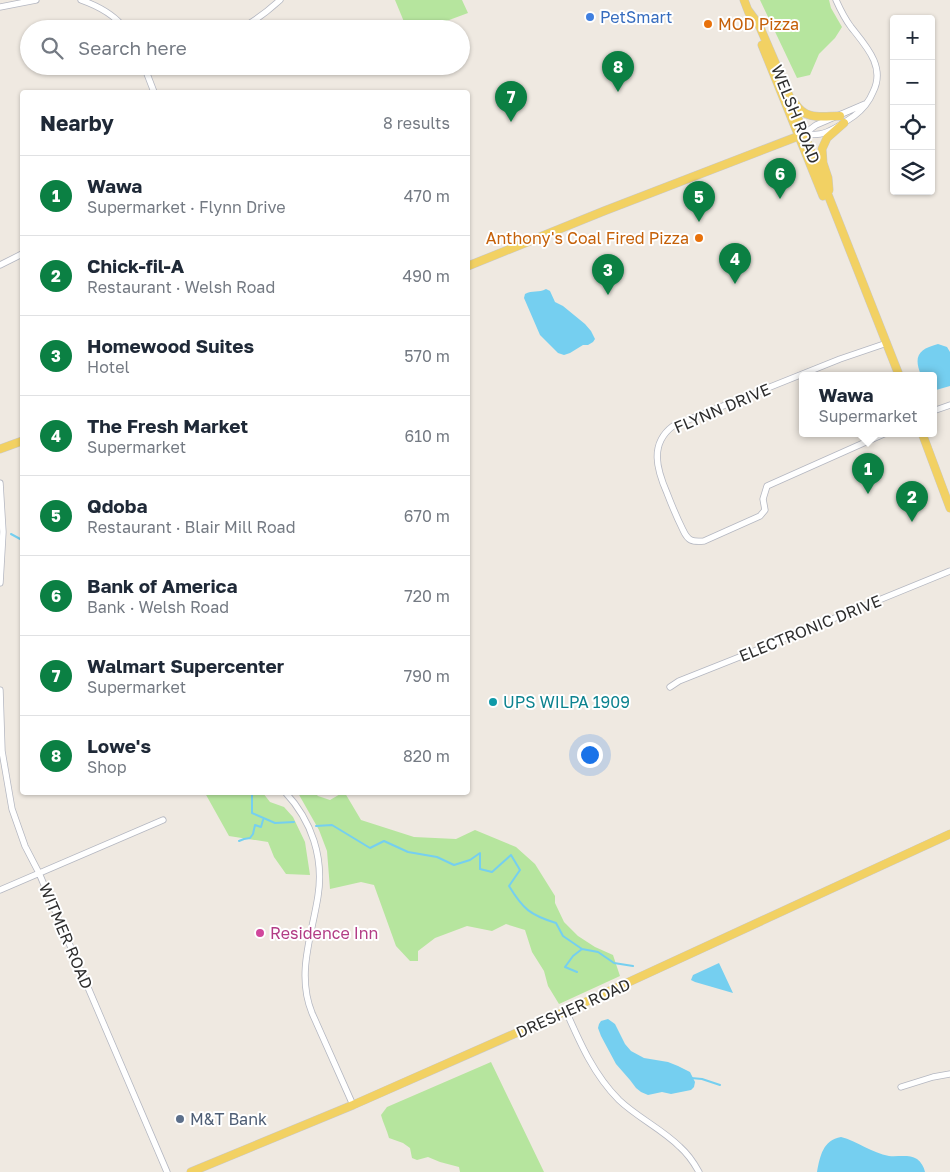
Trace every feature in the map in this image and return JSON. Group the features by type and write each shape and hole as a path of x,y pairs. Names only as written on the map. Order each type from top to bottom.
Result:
{"main road":[{"name":"WELSH ROAD","path":"744,0 830,200 898,372"},
{"name":"WELSH ROAD","path":"748,10 759,25 784,83 829,211 838,221"},
{"path":"784,83 797,108 803,113 809,116 842,119"},
{"path":"830,200 828,178 822,163 821,153 827,138 842,119"},
{"path":"470,265 801,135"},
{"path":"923,437 950,508"},
{"path":"0,449 20,442"},
{"name":"DRESHER ROAD","path":"191,1172 353,1105 566,1011 950,834"}],"street":[{"path":"0,7 36,0"},
{"path":"81,0 103,9 117,20"},
{"path":"255,20 280,0"},
{"path":"801,135 818,135 867,103 877,84 877,69 873,58 846,19 836,0"},
{"path":"147,75 153,90"},
{"path":"801,135 816,125 842,119"},
{"path":"0,265 20,255"},
{"name":"FLYNN DRIVE","path":"808,372 886,343"},
{"name":"FLYNN DRIVE","path":"799,375 673,426 665,434 658,447 657,464 685,535 690,540 695,542 704,541 760,516 765,510 763,499 767,486 877,437"},
{"path":"937,410 950,405"},
{"path":"0,483 3,532 0,583"},
{"name":"ELECTRONIC DRIVE","path":"670,686 678,681 950,571"},
{"name":"WITMER ROAD","path":"0,690 2,751 12,809 26,846 167,1172"},
{"path":"287,795 311,831 318,858 320,877 305,967 305,984 308,999 312,1013 353,1105"},
{"path":"0,890 163,820"},
{"path":"566,1011 580,1044 606,1085 635,1114 681,1148 699,1172"},
{"path":"901,1088 933,1077 950,1074"}],"green space":[{"path":"395,0 462,0 468,13 449,20 403,20"},
{"path":"760,0 829,0 831,8 842,27 835,38 819,54 810,75 797,78"},
{"path":"206,795 265,795 270,802 284,807 293,817 305,842 310,875 286,874 274,857 268,842 229,836"},
{"path":"299,795 317,795 330,800 339,795 346,795 361,820 414,837 456,839 475,830 516,847 535,864 555,896 555,903 564,922 578,936 595,947 613,955 620,976 559,1004 548,986 544,971 532,952 525,930 506,924 492,931 467,926 435,938 418,951 418,961 410,961 396,946 374,885 361,882 330,889 327,851 319,830"},
{"path":"491,1062 544,1172 460,1172 459,1167 428,1157 417,1160 412,1158 410,1148 403,1143 389,1138 381,1115 387,1107"}],"water":[{"path":"546,289 550,291 555,302 563,306 585,324 595,339 593,342 564,355 558,353 540,335 524,298 525,294"},
{"path":"938,344 947,347 950,352 950,386 937,390 937,372 920,372 918,358 919,354 926,348"},
{"path":"719,963 733,993 691,980 693,975"},
{"path":"608,1019 615,1024 625,1044 631,1051 644,1058 668,1062 690,1072 695,1082 694,1087 691,1090 671,1094 662,1092 648,1095 641,1092 616,1064 601,1036 598,1028 599,1024 601,1021"},
{"path":"841,1137 889,1156 914,1157 921,1163 925,1172 817,1172 821,1155 826,1145 830,1141"}],"waterway":[{"path":"11,534 20,539"},
{"path":"252,795 252,813 275,823 294,822"},
{"path":"239,841 250,838 255,825 261,827 263,820"},
{"path":"316,826 332,825 370,848 384,841 408,852 437,857 454,865 470,860 480,853 480,869 492,872 511,855 520,870 509,886 523,906 533,914 556,923 563,936 582,949 573,956 565,967 577,972"},
{"path":"582,949 598,952 614,963 633,966"},
{"path":"691,1078 702,1079 720,1085"}],"place":[{"name":"PetSmart","path":"590,17"},
{"name":"MOD Pizza","path":"708,24"},
{"name":"Lowe's","path":"618,92"},
{"name":"Walmart Supercenter","path":"511,122"},
{"name":"Bank of America","path":"780,199"},
{"name":"Qdoba","path":"699,222"},
{"name":"Anthony's Coal Fired Pizza","path":"699,238"},
{"name":"The Fresh Market","path":"735,284"},
{"name":"Homewood Suites","path":"608,295"},
{"name":"Wawa","path":"868,494"},
{"name":"Chick-fil-A","path":"912,522"},
{"name":"UPS WILPA 1909","path":"493,702"},
{"name":"Residence Inn","path":"260,933"},
{"name":"M&T Bank","path":"180,1119"}]}
